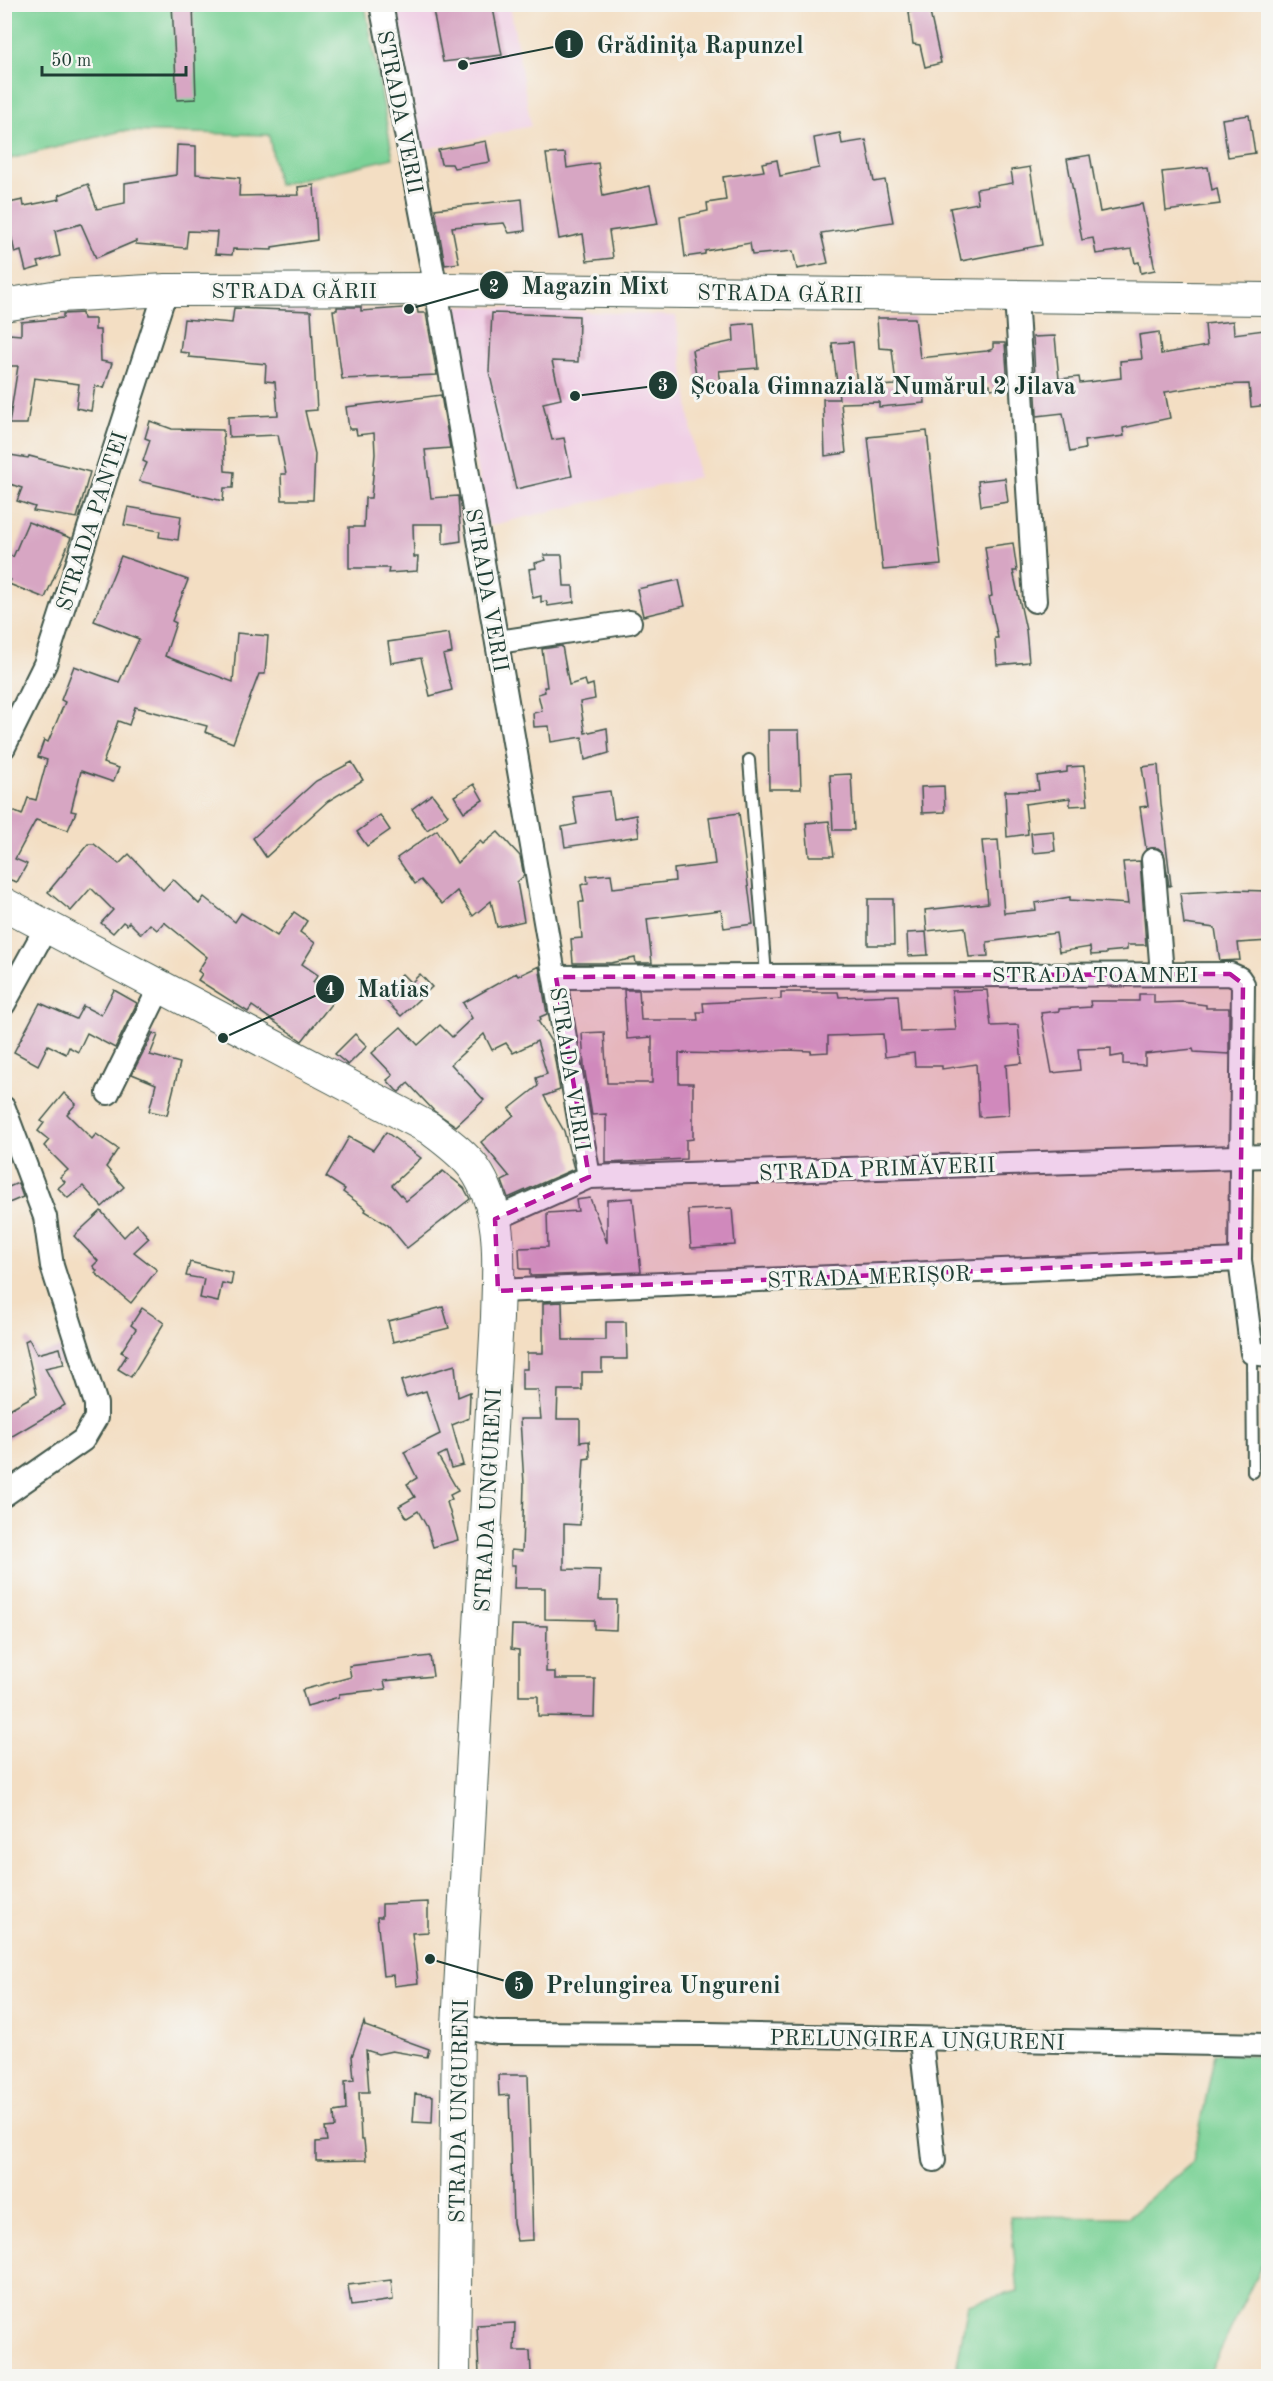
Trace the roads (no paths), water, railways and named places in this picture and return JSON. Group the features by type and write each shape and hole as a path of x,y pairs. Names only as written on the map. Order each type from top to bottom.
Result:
{"main road":[{"name":"STRADA GĂRII","path":"4,305 58,297 165,290 436,289 1269,299"},
{"name":"STRADA UNGURENI","path":"4,904 429,1128 452,1146 474,1168 487,1191 495,1219 498,1291 458,2026 454,2376"}],"street":[{"name":"STRADA VERII","path":"381,4 436,289 589,1177"},
{"name":"STRADA PANTEI","path":"4,747 45,664 165,290"},
{"path":"1016,296 1035,601"},
{"path":"498,642 630,622"},
{"path":"1153,860 1162,974"},
{"path":"4,1004 47,926"},
{"name":"STRADA TOAMNEI","path":"556,977 1230,974 1239,978 1243,984 1240,1260 1260,1354"},
{"path":"108,1094 160,985"},
{"path":"4,1108 45,1217 52,1266 96,1404 96,1418 83,1440 4,1495"},
{"name":"STRADA PRIMĂVERII","path":"495,1219 589,1177 1269,1156"},
{"name":"STRADA MERIȘOR","path":"498,1291 1240,1260"},
{"name":"PRELUNGIREA UNGURENI","path":"458,2026 498,2033 708,2034 921,2040 1269,2045"},
{"path":"921,2040 934,2160"}],"lane":[{"path":"749,760 766,975"},
{"path":"1253,1472 1260,1354"}],"place":[{"name":"Grădinița Rapunzel","path":"463,65"},
{"name":"Magazin Mixt","path":"409,309"},
{"name":"Școala Gimnazială Numărul 2 Jilava","path":"575,396"},
{"name":"Matias","path":"223,1038"},
{"name":"Prelungirea Ungureni","path":"430,1959"}]}
